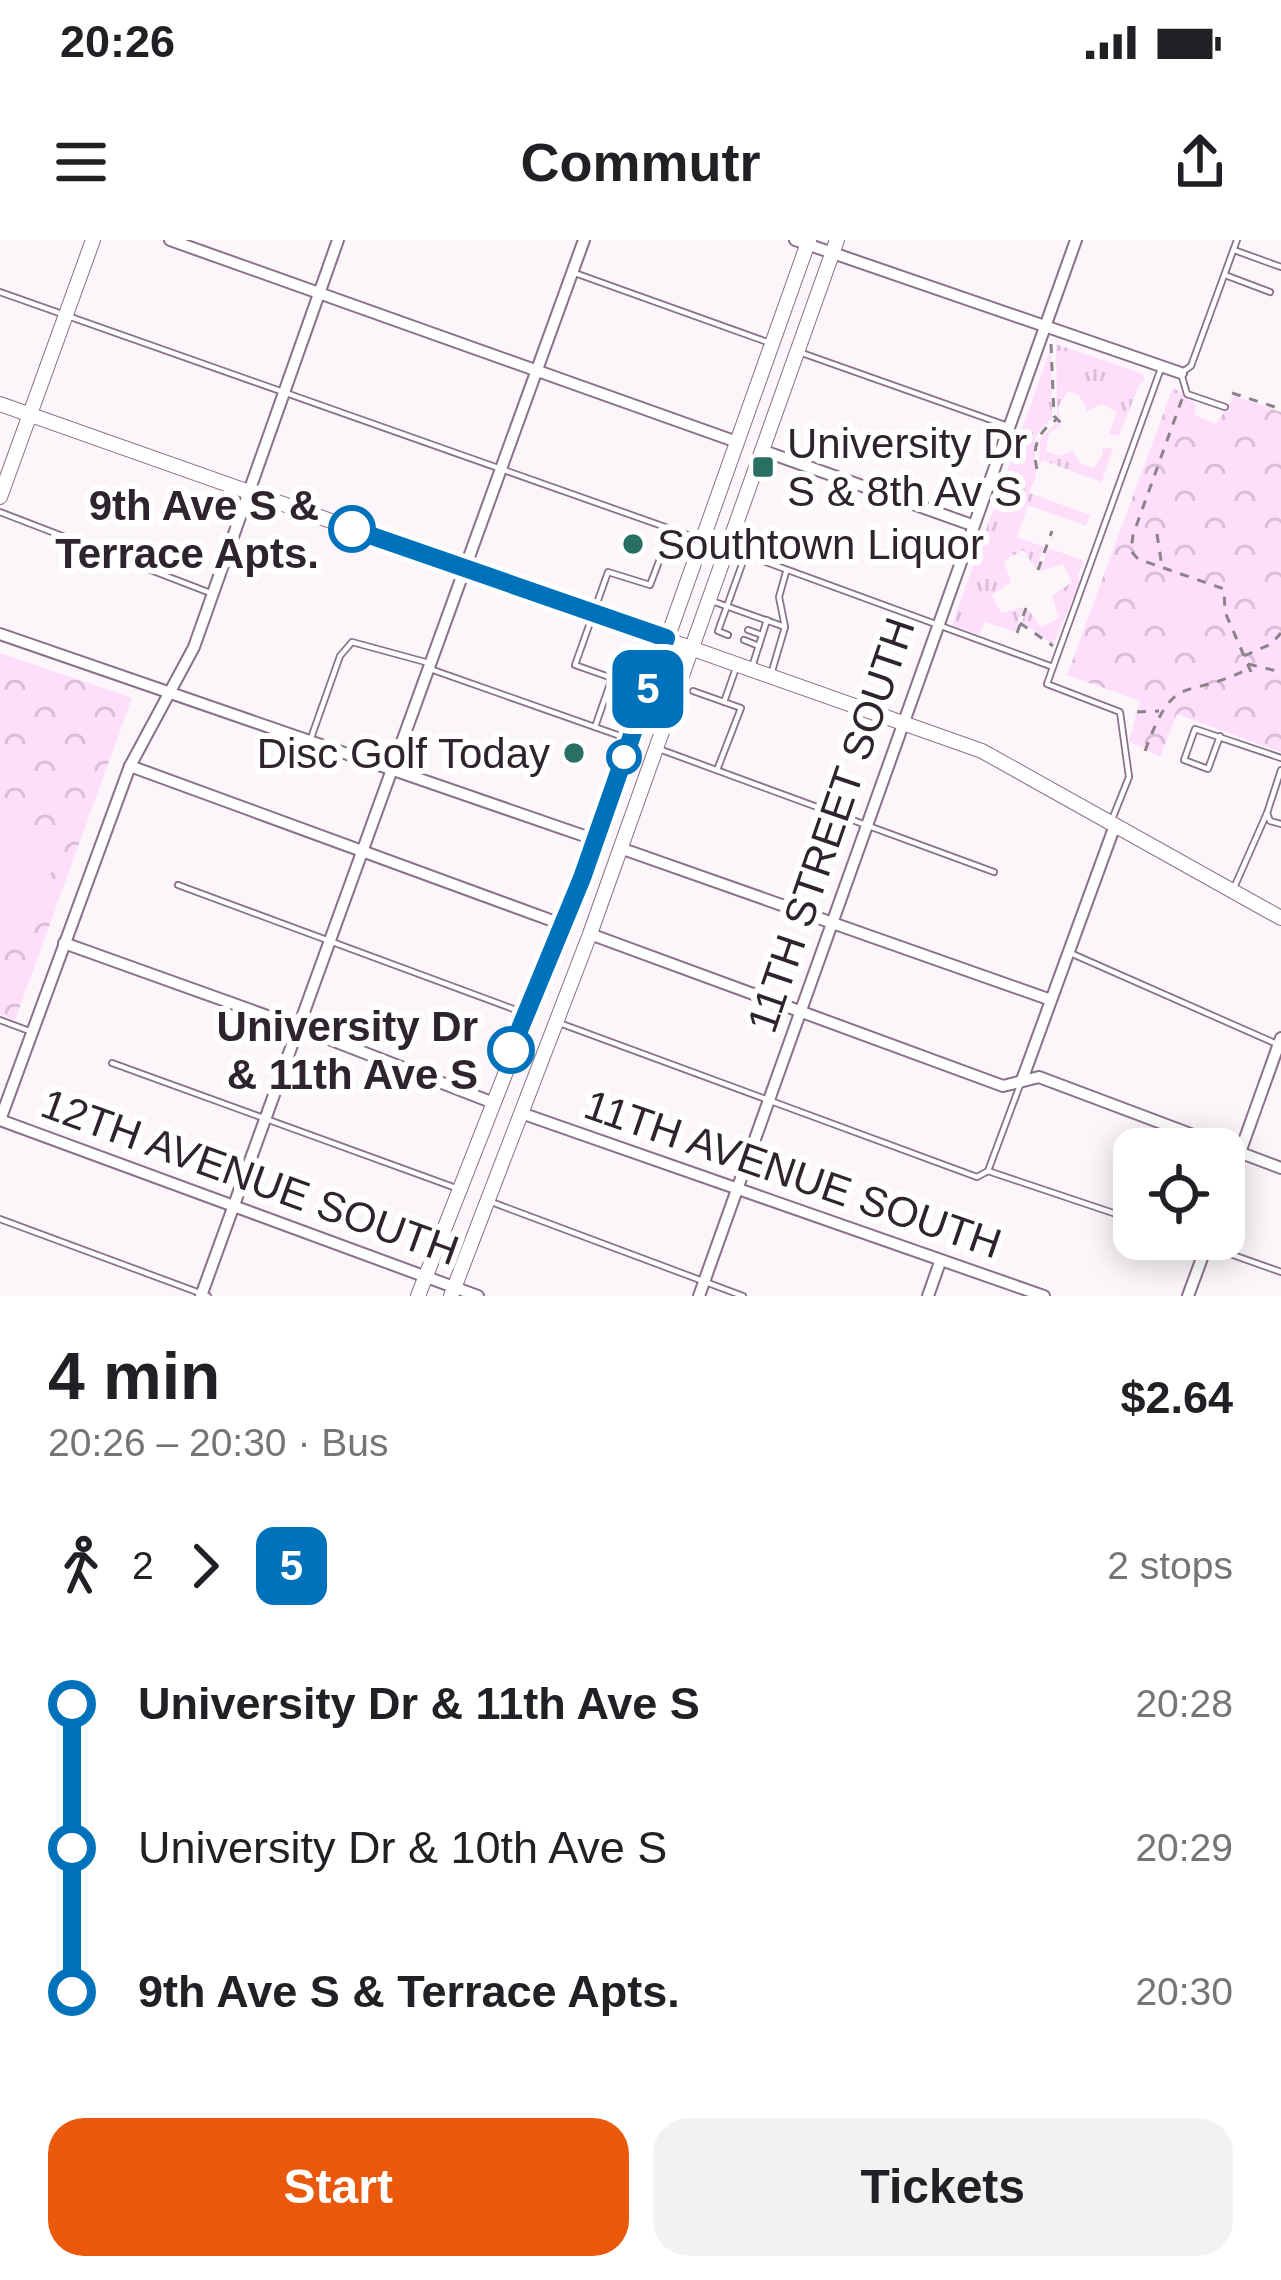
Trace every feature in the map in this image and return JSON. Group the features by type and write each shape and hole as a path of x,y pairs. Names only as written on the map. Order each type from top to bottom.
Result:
{"main road":[{"path":"0,497 93,240"},
{"path":"418,1296 596,840 804,241"},
{"path":"453,1292 590,934 835,246"},
{"path":"0,404 1002,761 1281,918"}],"street":[{"path":"170,240 737,442"},
{"path":"0,1120 130,766 190,658 338,240"},
{"path":"204,1295 584,240"},
{"name":"11TH STREET SOUTH","path":"699,1296 1076,240"},
{"path":"804,241 835,246 1044,327 1181,373"},
{"path":"764,451 972,525"},
{"path":"0,634 596,840"},
{"path":"130,766 564,925"},
{"path":"1022,1080 1112,826"},
{"path":"620,848 1051,1000"},
{"path":"590,934 1003,1086 1039,1077 1174,1128"},
{"path":"64,943 491,1102"},
{"path":"1245,1139 1280,1043"},
{"name":"11TH AVENUE SOUTH","path":"521,1113 1044,1296"},
{"name":"12TH AVENUE SOUTH","path":"0,1120 425,1276 453,1292 478,1296"},
{"path":"1245,1155 1281,1168"},
{"path":"1188,1296 1201,1260"},
{"path":"928,1296 940,1262"}],"lane":[{"path":"1225,407 1187,394 1181,373 1191,366 1238,240"},
{"path":"1234,250 1281,267"},
{"path":"572,272 772,344"},
{"path":"1225,275 1270,292"},
{"path":"0,292 703,541"},
{"path":"799,352 1008,426"},
{"path":"1112,826 1129,777 1120,712 1047,684 1161,367"},
{"path":"0,512 213,594"},
{"path":"595,728 612,678 575,664 608,572 650,585 671,530"},
{"path":"728,548 1053,667"},
{"path":"728,634 718,631 745,554"},
{"path":"770,676 785,627 778,597 787,569"},
{"path":"709,600 785,627"},
{"path":"722,620 731,624"},
{"path":"724,702 759,646 767,620"},
{"path":"748,630 762,635"},
{"path":"744,640 759,646"},
{"path":"310,742 340,656 352,642 630,740"},
{"path":"693,691 741,708 717,770"},
{"path":"1220,736 1208,769 1184,760 1195,729 1220,736 1281,758"},
{"path":"654,747 994,872"},
{"path":"1232,893 1281,770"},
{"path":"1267,813 1270,820 1281,824"},
{"path":"178,885 526,1014"},
{"path":"1068,952 1280,1043"},
{"path":"0,1021 32,1032"},
{"path":"557,1022 977,1177 988,1171 1022,1080"},
{"path":"112,1063 458,1189"},
{"path":"988,1171 1113,1213"},
{"path":"488,1201 743,1296"},
{"path":"0,1219 204,1295"},
{"path":"1245,1257 1281,1272"}],"path":[{"path":"1037,470 1036,443 1043,430 1059,422 1052,406 1053,344 1049,344"},
{"path":"1232,393 1281,409"},
{"path":"1184,396 1130,546 1133,556 1224,589 1225,612 1249,668"},
{"path":"1038,570 1052,531"},
{"path":"1157,533 1162,567"},
{"path":"1017,633 1025,608"},
{"path":"1020,623 1054,647"},
{"path":"1244,656 1271,644 1281,633"},
{"path":"1145,752 1160,711 1172,698 1193,686 1223,682 1249,668 1281,672"},
{"path":"1137,712 1160,711"}],"green space":[{"path":"1056,344 1143,374 1145,380 1119,436 1109,434 1117,412 1102,404 1087,411 1079,395 1068,391 1057,409 1061,418 1057,417"},
{"path":"1051,348 1052,419 1036,438 1036,476 1029,493 1090,515 1086,526 1028,505 1017,537 1044,547 1036,569 1023,550 1004,561 1011,582 992,595 1001,613 1023,607 1015,632 985,622 979,635 952,625"},
{"path":"1173,387 1197,406 1194,415 1216,424 1235,396 1281,412 1281,752 1177,714 1160,757 1129,741 1140,701 1067,675"},
{"path":"1055,424 1062,425 1049,433 1046,451 1059,456 1073,451 1080,463 1094,468 1103,454 1101,448 1113,448 1102,482 1042,460 1039,466 1040,439"},
{"path":"1048,548 1083,560 1080,582 1053,645 1022,622 1027,608 1041,627 1059,618 1052,596 1072,582 1063,564 1040,571"},
{"path":"1169,581 1216,599 1207,624 1159,606"},
{"path":"0,653 132,698 15,1020 0,1014"},
{"path":"0,826 60,849 23,950 0,941"}],"bus line":[{"name":"5","path":"352,529 666,638 582,878 511,1050"}],"place":[{"name":"University Dr S & 8th Av S","path":"763,467"},
{"name":"9th Ave S & Terrace Apts.","path":"352,529"},
{"name":"Southtown Liquor","path":"633,544"},
{"name":"Disc Golf Today","path":"574,753"},
{"name":"University Dr & 11th Ave S","path":"511,1050"}]}
